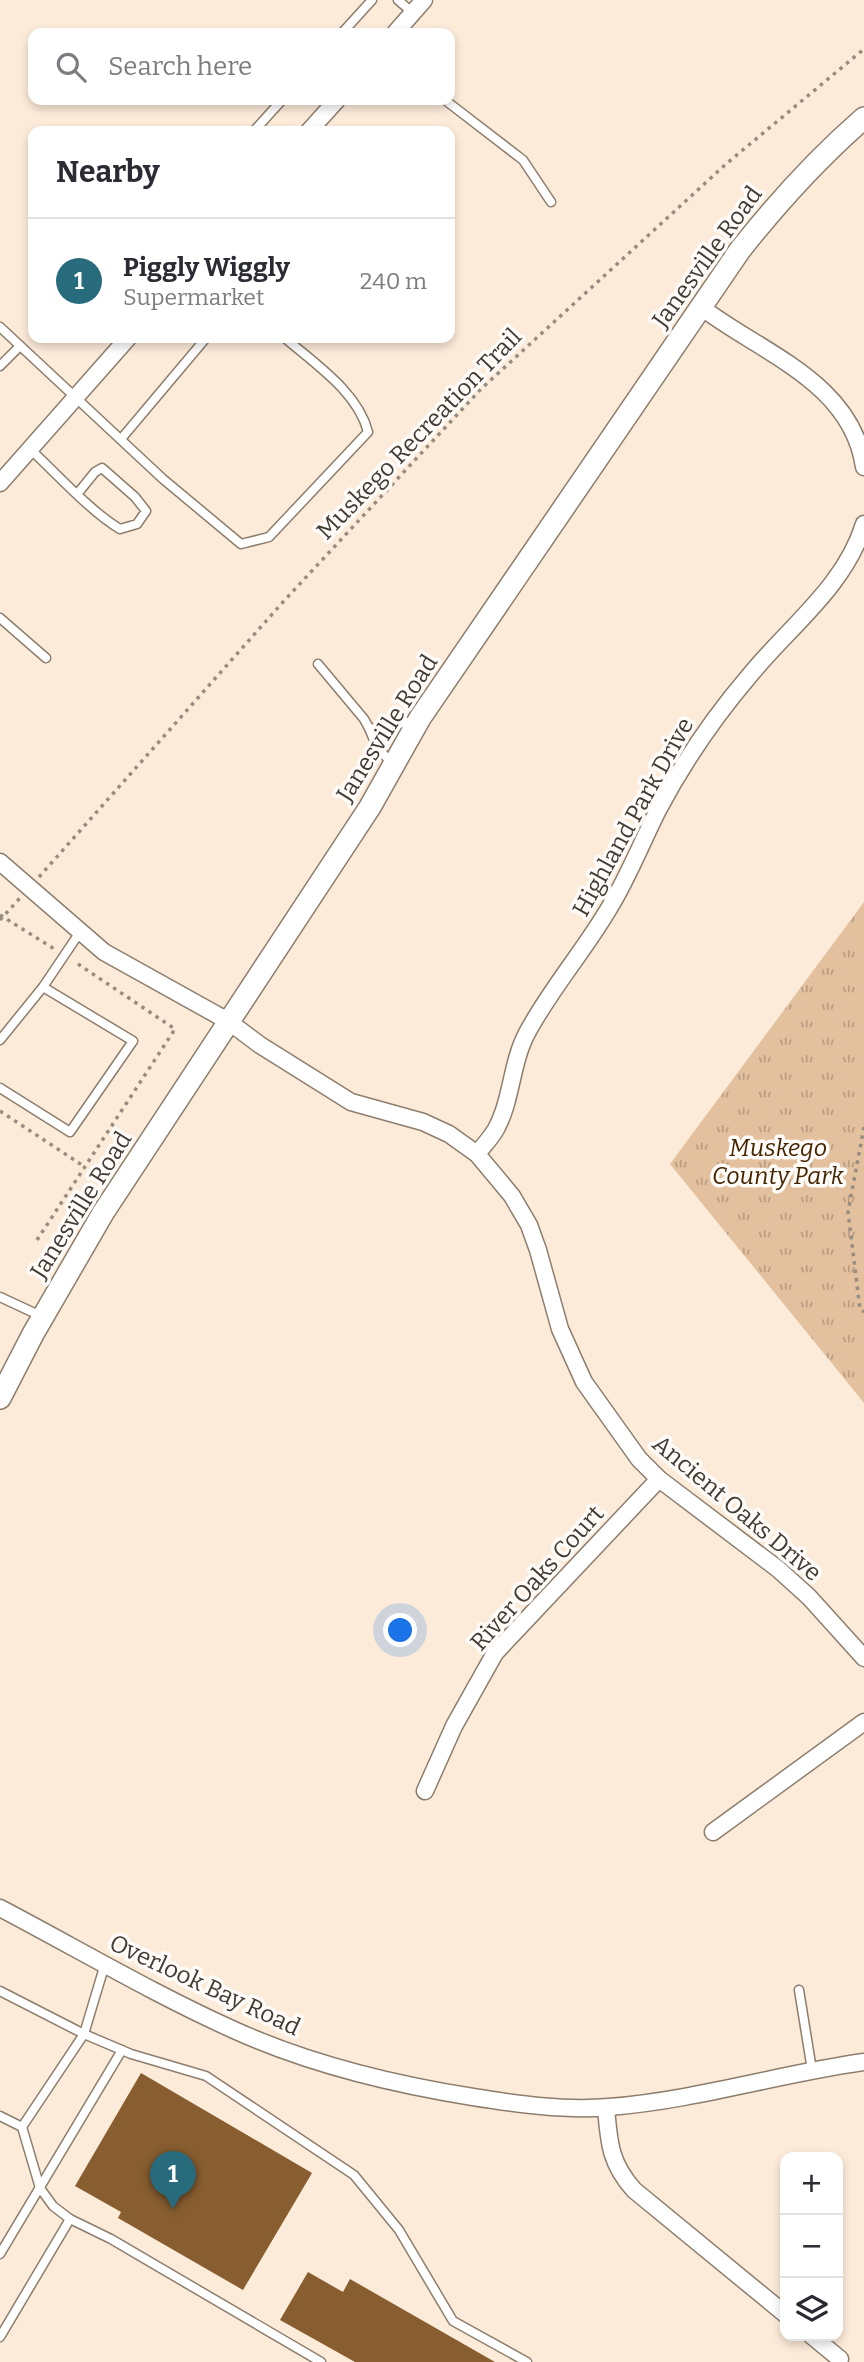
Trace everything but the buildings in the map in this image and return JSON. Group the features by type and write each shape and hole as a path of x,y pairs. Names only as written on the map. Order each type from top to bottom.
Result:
{"main road":[{"name":"Janesville Road","path":"0,1398 103,1213 181,1098 228,1021 394,767 421,718 740,250 817,160 864,118"}],"street":[{"path":"400,28 424,0"},
{"path":"314,126 332,105"},
{"path":"701,307 723,324 787,363 823,391 839,407 854,431 864,467"},
{"path":"0,483 124,343"},
{"name":"Highland Park Drive","path":"477,1154 496,1129 525,1037 545,1002 573,966 613,902 657,812 694,747 765,657 841,574 857,546 864,524"},
{"name":"Ancient Oaks Drive","path":"0,862 104,952 228,1021 260,1045 351,1102 423,1122 477,1154 512,1196 529,1225 559,1329 584,1382 639,1459 659,1479 778,1569 809,1597 864,1658"},
{"name":"River Oaks Court","path":"425,1791 454,1726 495,1653 659,1479"},
{"path":"713,1832 864,1722"},
{"name":"Overlook Bay Road","path":"0,1908 173,2001 236,2031 300,2056 391,2082 503,2102 606,2108 698,2096 812,2070 864,2062"},
{"path":"606,2108 609,2143 621,2175 634,2190 780,2310"},
{"path":"818,2341 841,2359"}],"lane":[{"path":"347,28 372,0"},
{"path":"398,0 413,13"},
{"path":"259,126 277,105"},
{"path":"452,105 523,160 551,202"},
{"path":"0,327 163,479 241,544 269,537 368,432 364,416 344,390 291,343"},
{"path":"121,439 202,343"},
{"path":"0,366 20,346"},
{"path":"30,449 78,493 120,529 137,524 146,511 135,497 102,468 95,472 78,493"},
{"path":"0,618 46,658"},
{"path":"318,664 364,719 376,745 394,767"},
{"path":"369,728 382,729 421,718"},
{"path":"0,1041 43,987 80,932"},
{"path":"0,1088 70,1132 133,1041 43,987"},
{"path":"0,1297 43,1317"},
{"path":"22,2127 84,2034 105,1964"},
{"path":"799,1990 812,2070"},
{"path":"0,1991 84,2034 122,2050 206,2076 354,2175 399,2230 453,2321 527,2362"},
{"path":"0,2254 122,2050"},
{"path":"0,2116 22,2127 40,2188 53,2206 70,2219 111,2239 321,2362"},
{"path":"0,2337 70,2219"}],"path":[{"name":"Muskego Recreation Trail","path":"36,881 283,602 481,389 726,164 864,49"},
{"path":"19,899 1,917 175,1029 37,1240"},
{"path":"0,1111 85,1167"},
{"path":"864,1127 848,1212 860,1309 864,1312"}],"green space":[{"name":"Muskego County Park","path":"864,902 864,1403 670,1164"}],"place":[{"name":"Piggly Wiggly","path":"173,2209"}]}
